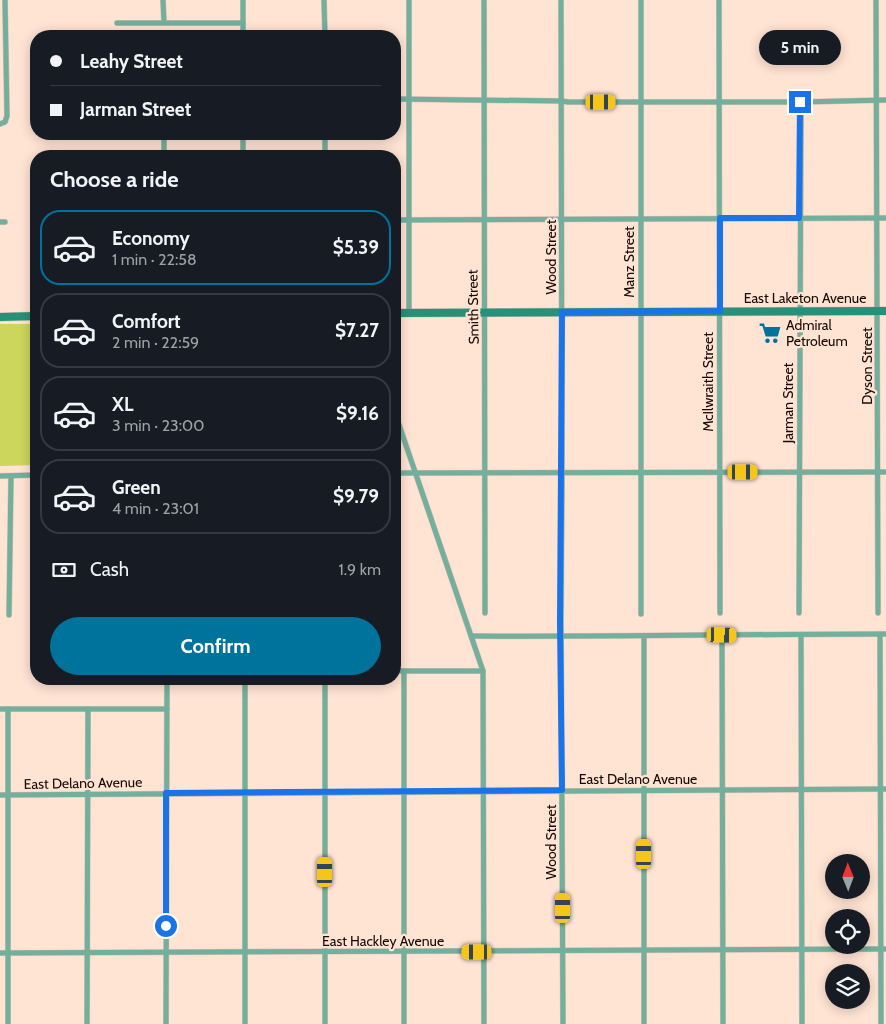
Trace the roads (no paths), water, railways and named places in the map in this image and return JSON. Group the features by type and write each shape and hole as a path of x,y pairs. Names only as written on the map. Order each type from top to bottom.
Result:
{"main road":[{"name":"East Laketon Avenue","path":"401,313 882,311"},
{"path":"0,317 30,316"}],"street":[{"path":"2,123 7,116 3,24 5,0"},
{"path":"163,0 164,22"},
{"path":"243,0 243,30"},
{"path":"324,0 325,30"},
{"path":"409,0 409,313"},
{"name":"Smith Street","path":"484,0 485,613"},
{"name":"Wood Street","path":"561,0 563,1024"},
{"name":"Manz Street","path":"640,0 641,614"},
{"name":"McIlwraith Street","path":"719,0 720,613"},
{"name":"Dyson Street","path":"876,0 878,218 882,311 878,472 878,613"},
{"path":"116,23 243,23"},
{"path":"401,99 568,102 886,100"},
{"name":"Jarman Street","path":"799,614 800,102"},
{"path":"401,220 886,218"},
{"path":"401,431 483,671 484,1024"},
{"path":"401,473 886,472"},
{"path":"0,476 30,475"},
{"path":"9,615 11,476"},
{"path":"801,634 802,1024"},
{"path":"471,636 883,634 884,949 881,1024"},
{"path":"722,635 723,1024"},
{"path":"644,636 644,1024"},
{"path":"404,1024 404,671 483,671"},
{"path":"166,1024 167,685"},
{"path":"245,685 245,1024"},
{"path":"325,685 325,1024"},
{"path":"0,709 167,710"},
{"path":"8,709 8,1024"},
{"path":"87,1024 88,709"},
{"name":"East Delano Avenue","path":"0,795 883,789"},
{"name":"East Hackley Avenue","path":"0,953 884,949"}],"place":[{"name":"Admiral Petroleum","path":"770,333"}]}
